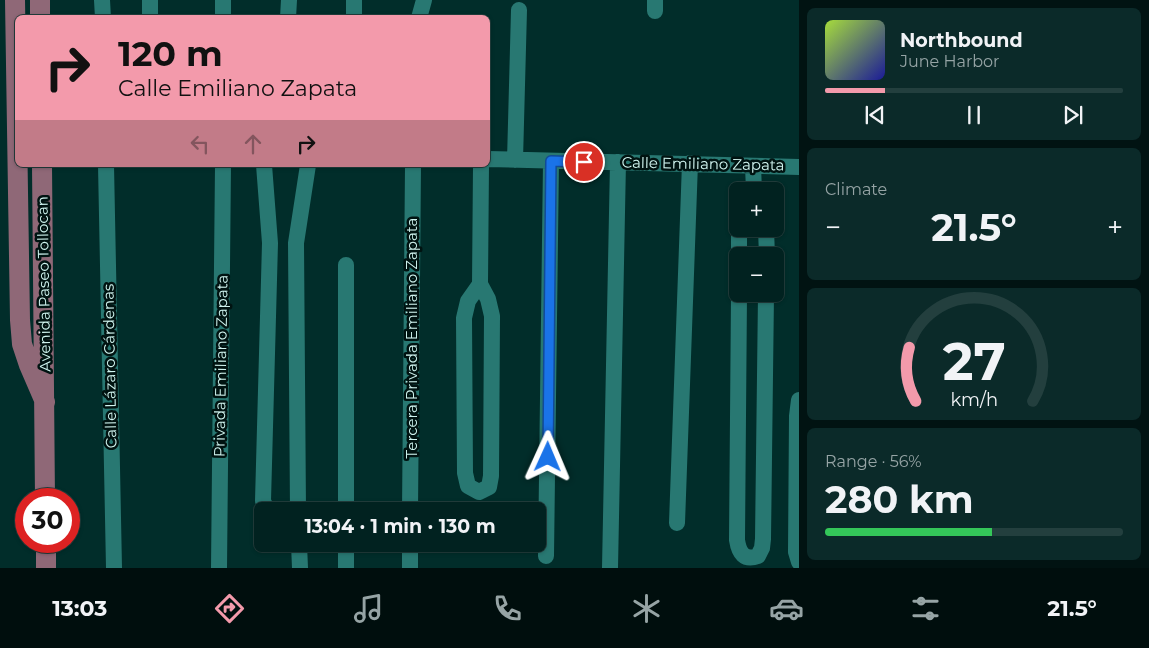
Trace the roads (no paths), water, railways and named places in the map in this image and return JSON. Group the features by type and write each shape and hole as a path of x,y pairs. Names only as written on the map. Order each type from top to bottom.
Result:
{"main road":[{"name":"Avenida Paseo Tollocan","path":"15,0 15,15"},
{"path":"40,0 40,15"},
{"name":"Avenida Paseo Tollocan","path":"18,167 22,344 45,402"},
{"name":"Avenida Paseo Tollocan","path":"42,167 45,488"},
{"path":"46,553 46,568"}],"street":[{"path":"102,0 103,15"},
{"path":"150,0 150,15"},
{"path":"223,0 223,15"},
{"path":"288,0 288,15"},
{"path":"354,0 354,15"},
{"path":"420,15 424,0"},
{"path":"515,160 519,10"},
{"name":"Calle Emiliano Zapata","path":"490,159 799,167"},
{"path":"546,556 551,161"},
{"path":"610,568 618,162"},
{"path":"677,523 690,163"},
{"path":"753,166 754,182"},
{"name":"Calle Lázaro Cárdenas","path":"106,167 114,568"},
{"name":"Privada Emiliano Zapata","path":"219,568 223,167"},
{"path":"264,167 270,243 264,502"},
{"path":"298,502 296,243 308,167"},
{"name":"Tercera Privada Emiliano Zapata","path":"410,502 413,167"},
{"path":"480,284 468,301 464,318 466,473 468,486 479,492 489,487 491,476 492,316 488,298 480,284 481,167"},
{"path":"270,243 296,243"},
{"path":"346,265 346,502"},
{"path":"739,302 737,540 738,551 744,556 751,558 758,556 762,548 763,539 766,302"},
{"path":"799,400 797,416 796,552 799,562"},
{"path":"299,552 300,568"},
{"path":"346,552 346,568"},
{"path":"410,552 410,568"}]}
